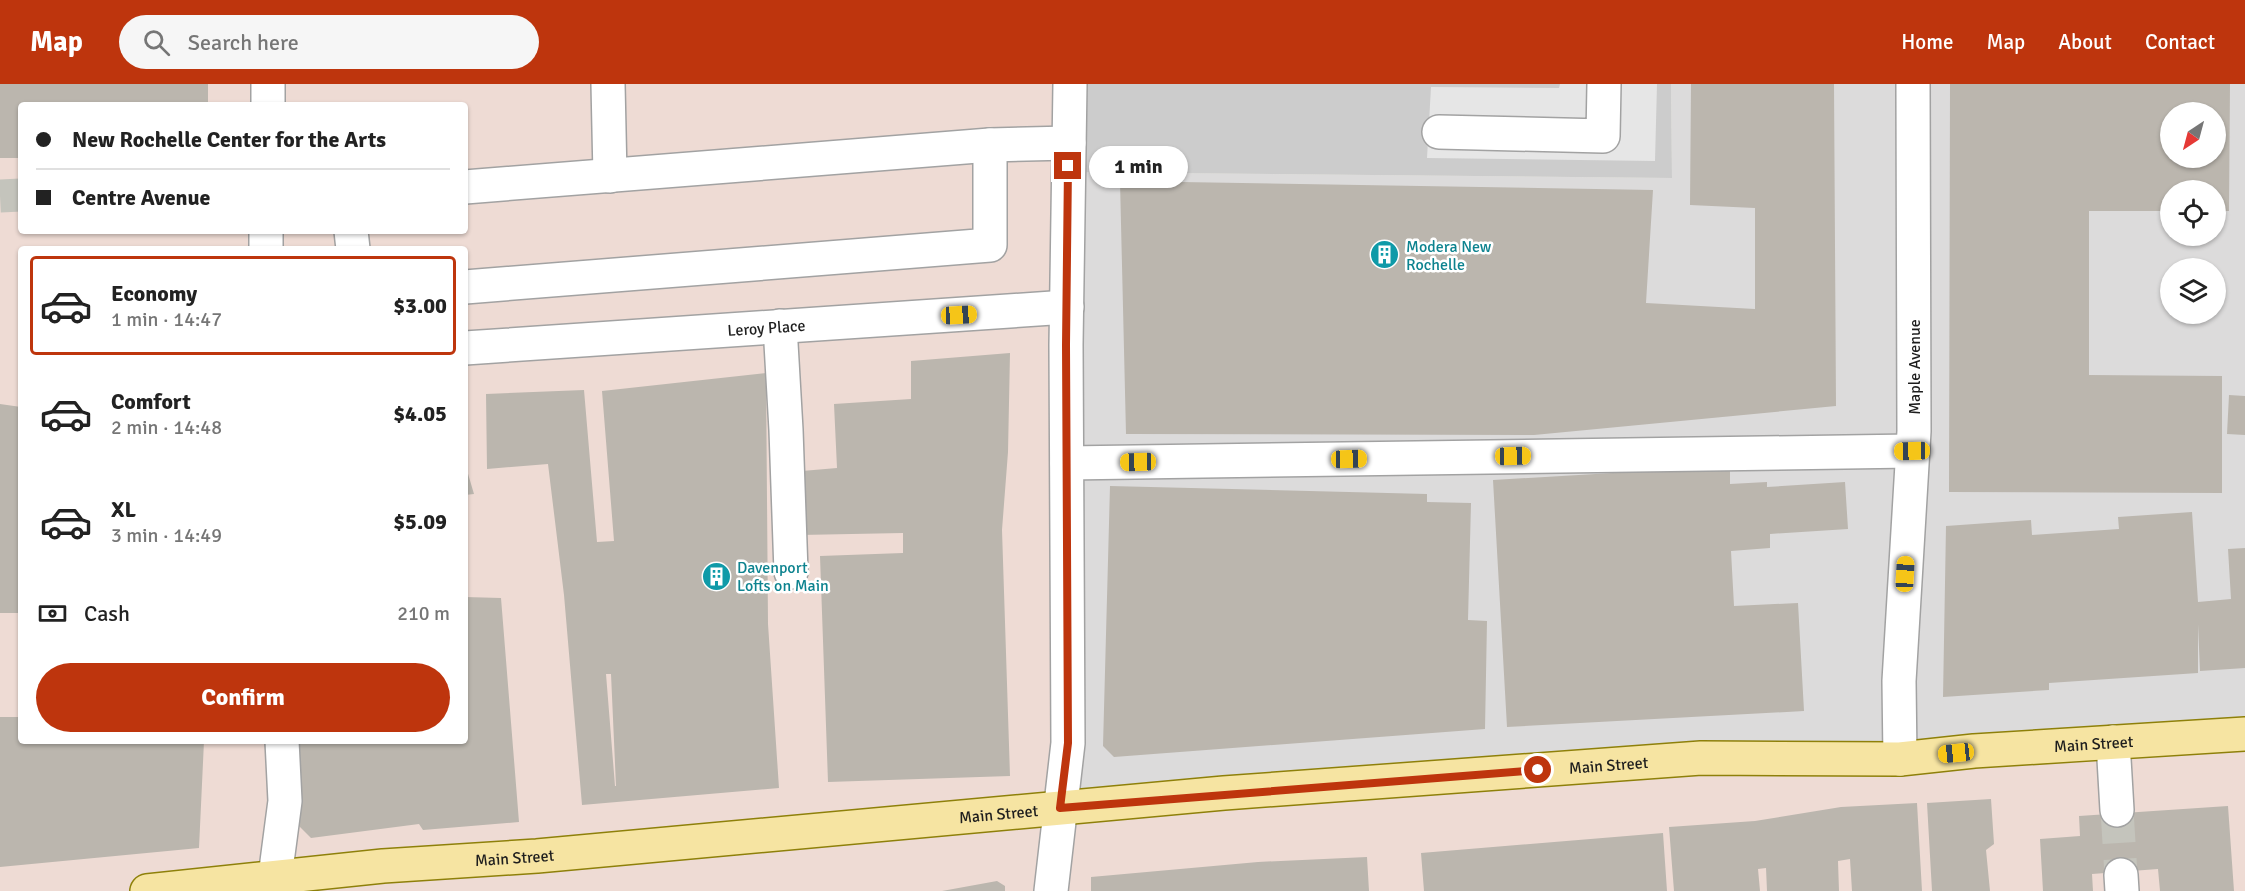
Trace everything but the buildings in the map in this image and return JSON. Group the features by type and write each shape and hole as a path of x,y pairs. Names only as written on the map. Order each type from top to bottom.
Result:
{"main road":[{"name":"Main Street","path":"147,891 274,884 383,866 537,856 1224,793 1701,758 1900,759 1974,751 2245,734"}],"street":[{"path":"268,84 268,102"},
{"path":"608,84 610,176"},
{"path":"1051,891 1068,743 1066,307 1070,84"},
{"path":"1439,132 1603,136 1604,84"},
{"name":"Maple Avenue","path":"1900,759 1899,681 1912,451 1913,84"},
{"path":"468,186 990,145 1069,144"},
{"path":"468,287 990,245 990,145"},
{"name":"Leroy Place","path":"468,348 1066,307"},
{"path":"780,326 791,572"},
{"path":"1067,463 1912,451"},
{"path":"2113,742 2117,810"},
{"path":"274,884 285,801 282,744"}],"shaded area":[{"path":"0,84 1061,84 1056,816 2245,738 2245,891 0,891"},
{"path":"1061,84 1671,84 1672,178 1060,172"},
{"path":"1560,84 1657,84 1655,161 1427,158 1431,87 1559,88"},
{"path":"1671,84 2245,84 2245,738 1056,817 1060,172 1672,178"}],"tunnel":[{"path":"0,196 18,195"},
{"path":"2117,810 2121,875"}],"place":[{"name":"Modera New Rochelle","path":"1385,255"},
{"name":"Davenport Lofts on Main","path":"716,576"}],"route":[{"path":"1068,166 1066,345 1068,743 1060,808 1224,793 1538,770"}]}
